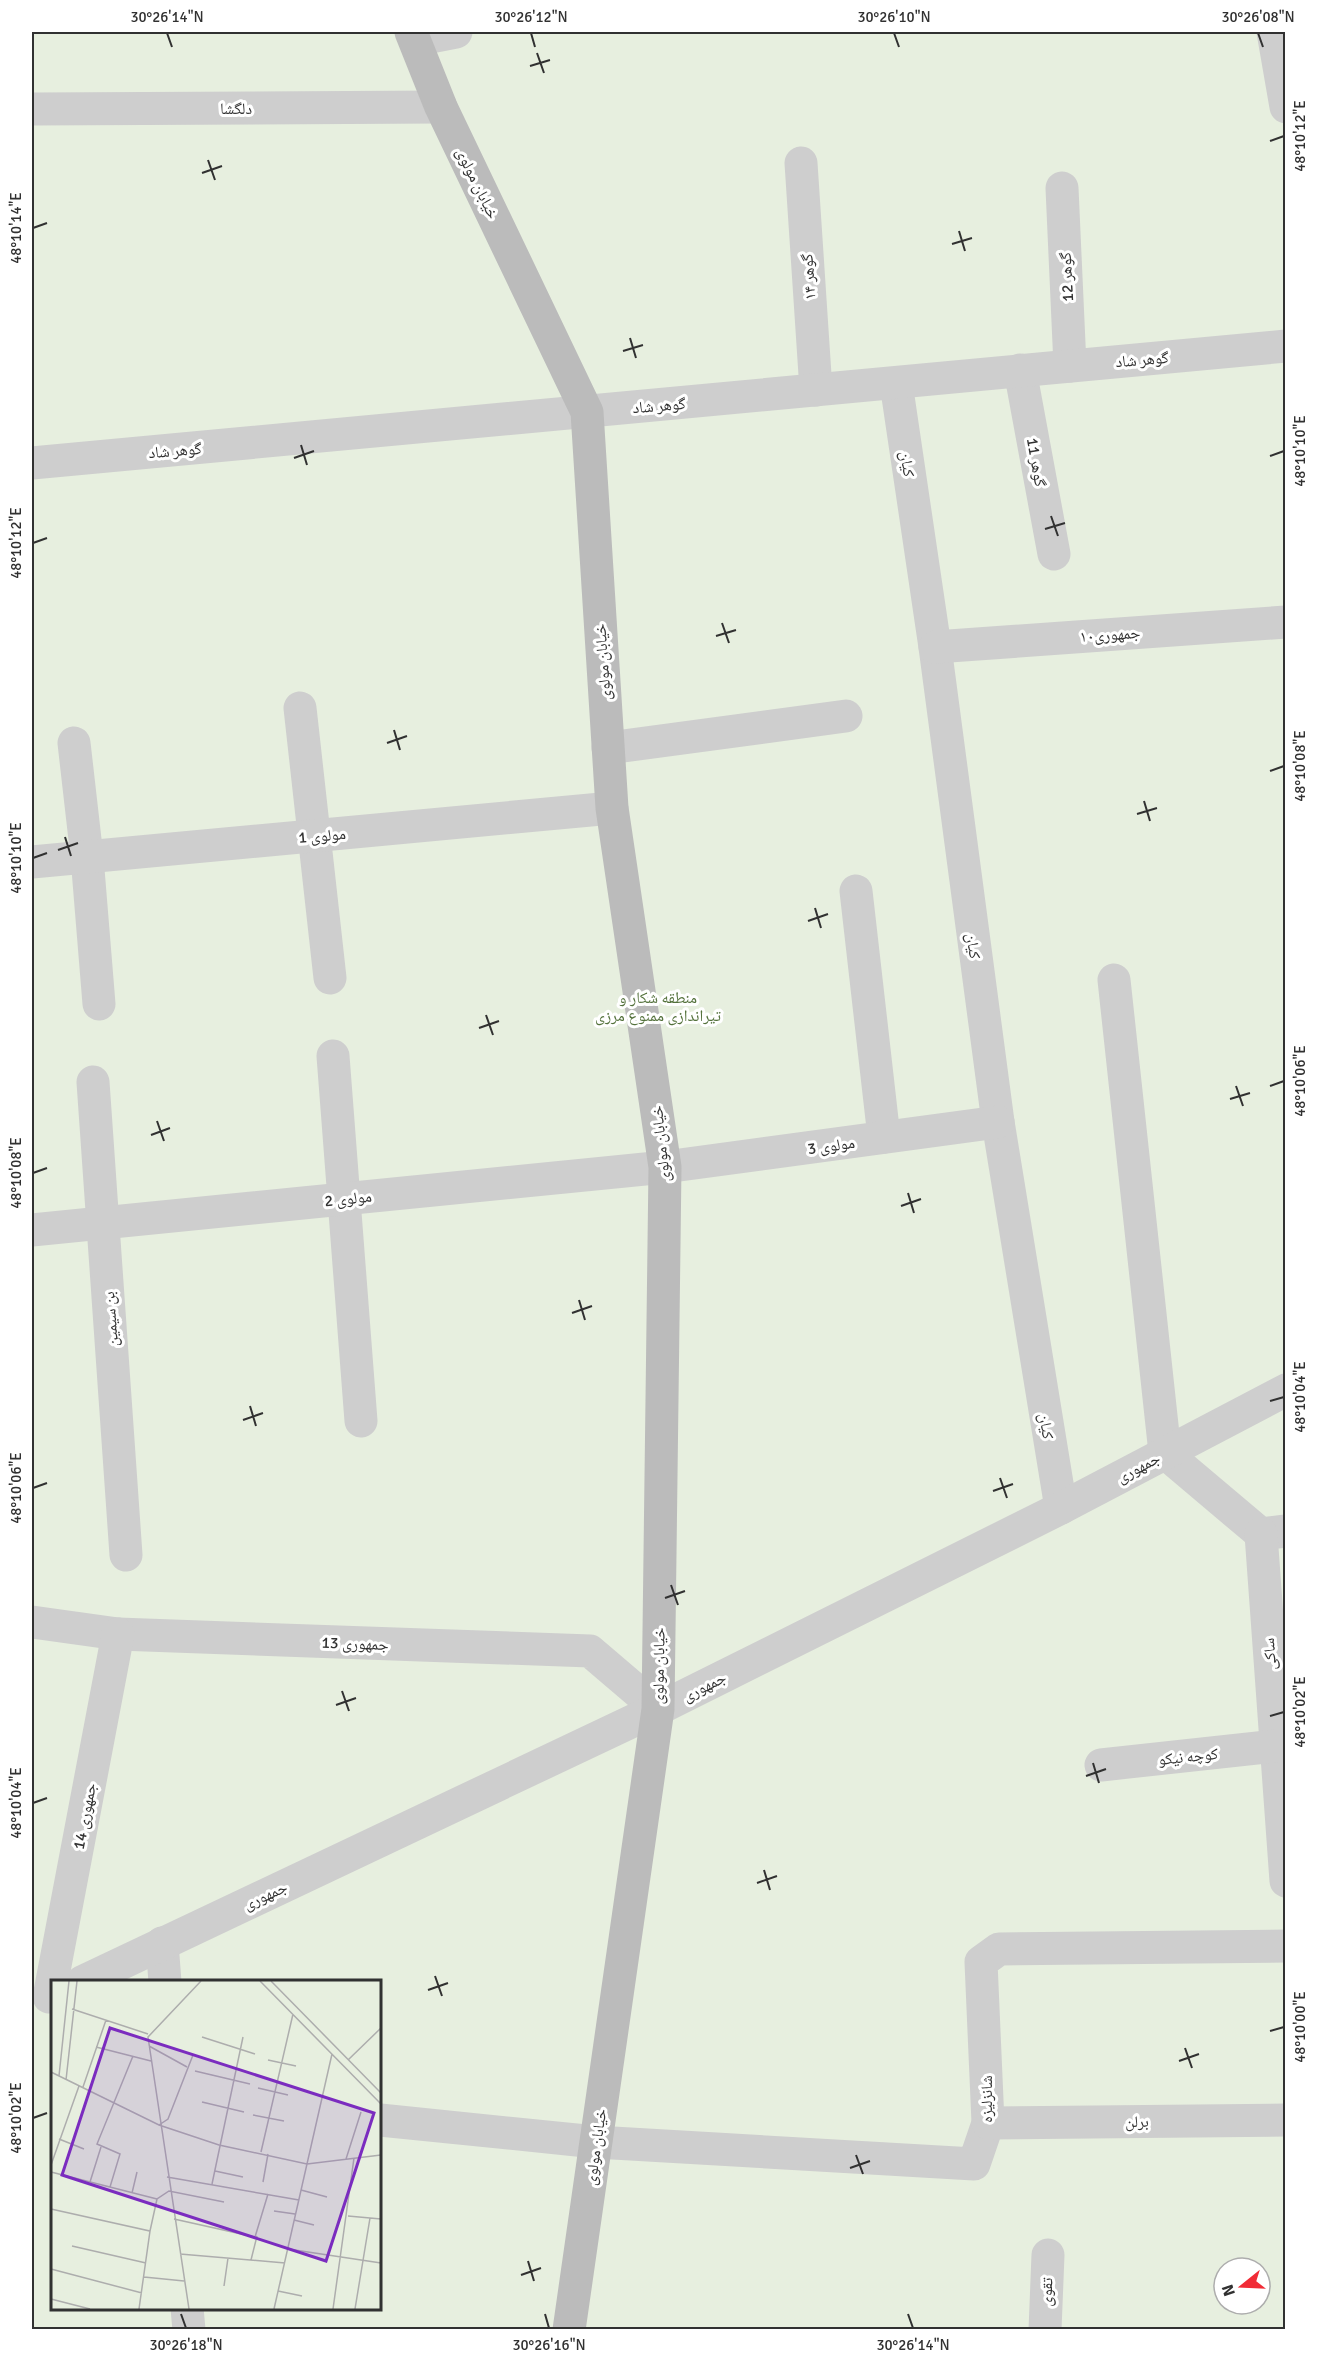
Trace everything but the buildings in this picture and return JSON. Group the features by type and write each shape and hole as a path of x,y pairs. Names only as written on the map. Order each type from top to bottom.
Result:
{"main road":[{"name":"خیابان مولوی","path":"413,36 441,107 587,412 612,808 665,1167 658,1709 569,2330"}],"street":[{"path":"413,36 456,32"},
{"path":"1273,32 1286,107"},
{"name":"دلگشا","path":"32,108 441,107"},
{"name":"گوهر ۱۴","path":"801,163 816,390"},
{"name":"گوهر 12","path":"1062,188 1070,366"},
{"name":"گوهر شاد","path":"32,463 1286,346"},
{"name":"گوهر 11","path":"1020,370 1054,554"},
{"name":"کیان","path":"896,382 935,647 998,1122 1061,1508"},
{"name":"جمهوری۱۰","path":"935,647 1286,622"},
{"path":"300,708 330,978"},
{"path":"608,748 846,716"},
{"path":"74,743 87,857 99,1004"},
{"name":"مولوی 1","path":"32,862 612,808"},
{"path":"856,891 884,1137"},
{"path":"1114,980 1165,1453 1273,1533"},
{"path":"333,1056 361,1421"},
{"name":"بن سیمین","path":"93,1082 126,1556"},
{"name":"مولوی 3","path":"665,1167 998,1122"},
{"name":"مولوی 2","path":"32,1230 665,1167"},
{"name":"جمهوری","path":"86,1980 658,1709 1061,1508 1286,1390"},
{"name":"ساکی","path":"1273,1533 1276,1746 1286,1881"},
{"name":"جمهوری 13","path":"32,1622 118,1634 590,1652 658,1709"},
{"name":"جمهوری 14","path":"44,2000 118,1634"},
{"name":"کوچه نیکو","path":"1101,1765 1276,1746"},
{"path":"162,1943 165,1980"},
{"name":"شانزلیزه","path":"596,2142 974,2164 988,2122 981,1962 999,1949 1286,1946"},
{"path":"381,2120 596,2142"},
{"name":"برلن","path":"988,2122 1286,2120"},
{"name":"تقوی","path":"1045,2330 1048,2255"},
{"path":"187,2310 189,2330"}],"green space":[{"name":"منطقه شکار و تیراندازی ممنوع مرزی","path":"32,32 1285,32 1285,2329 32,2330"}]}
